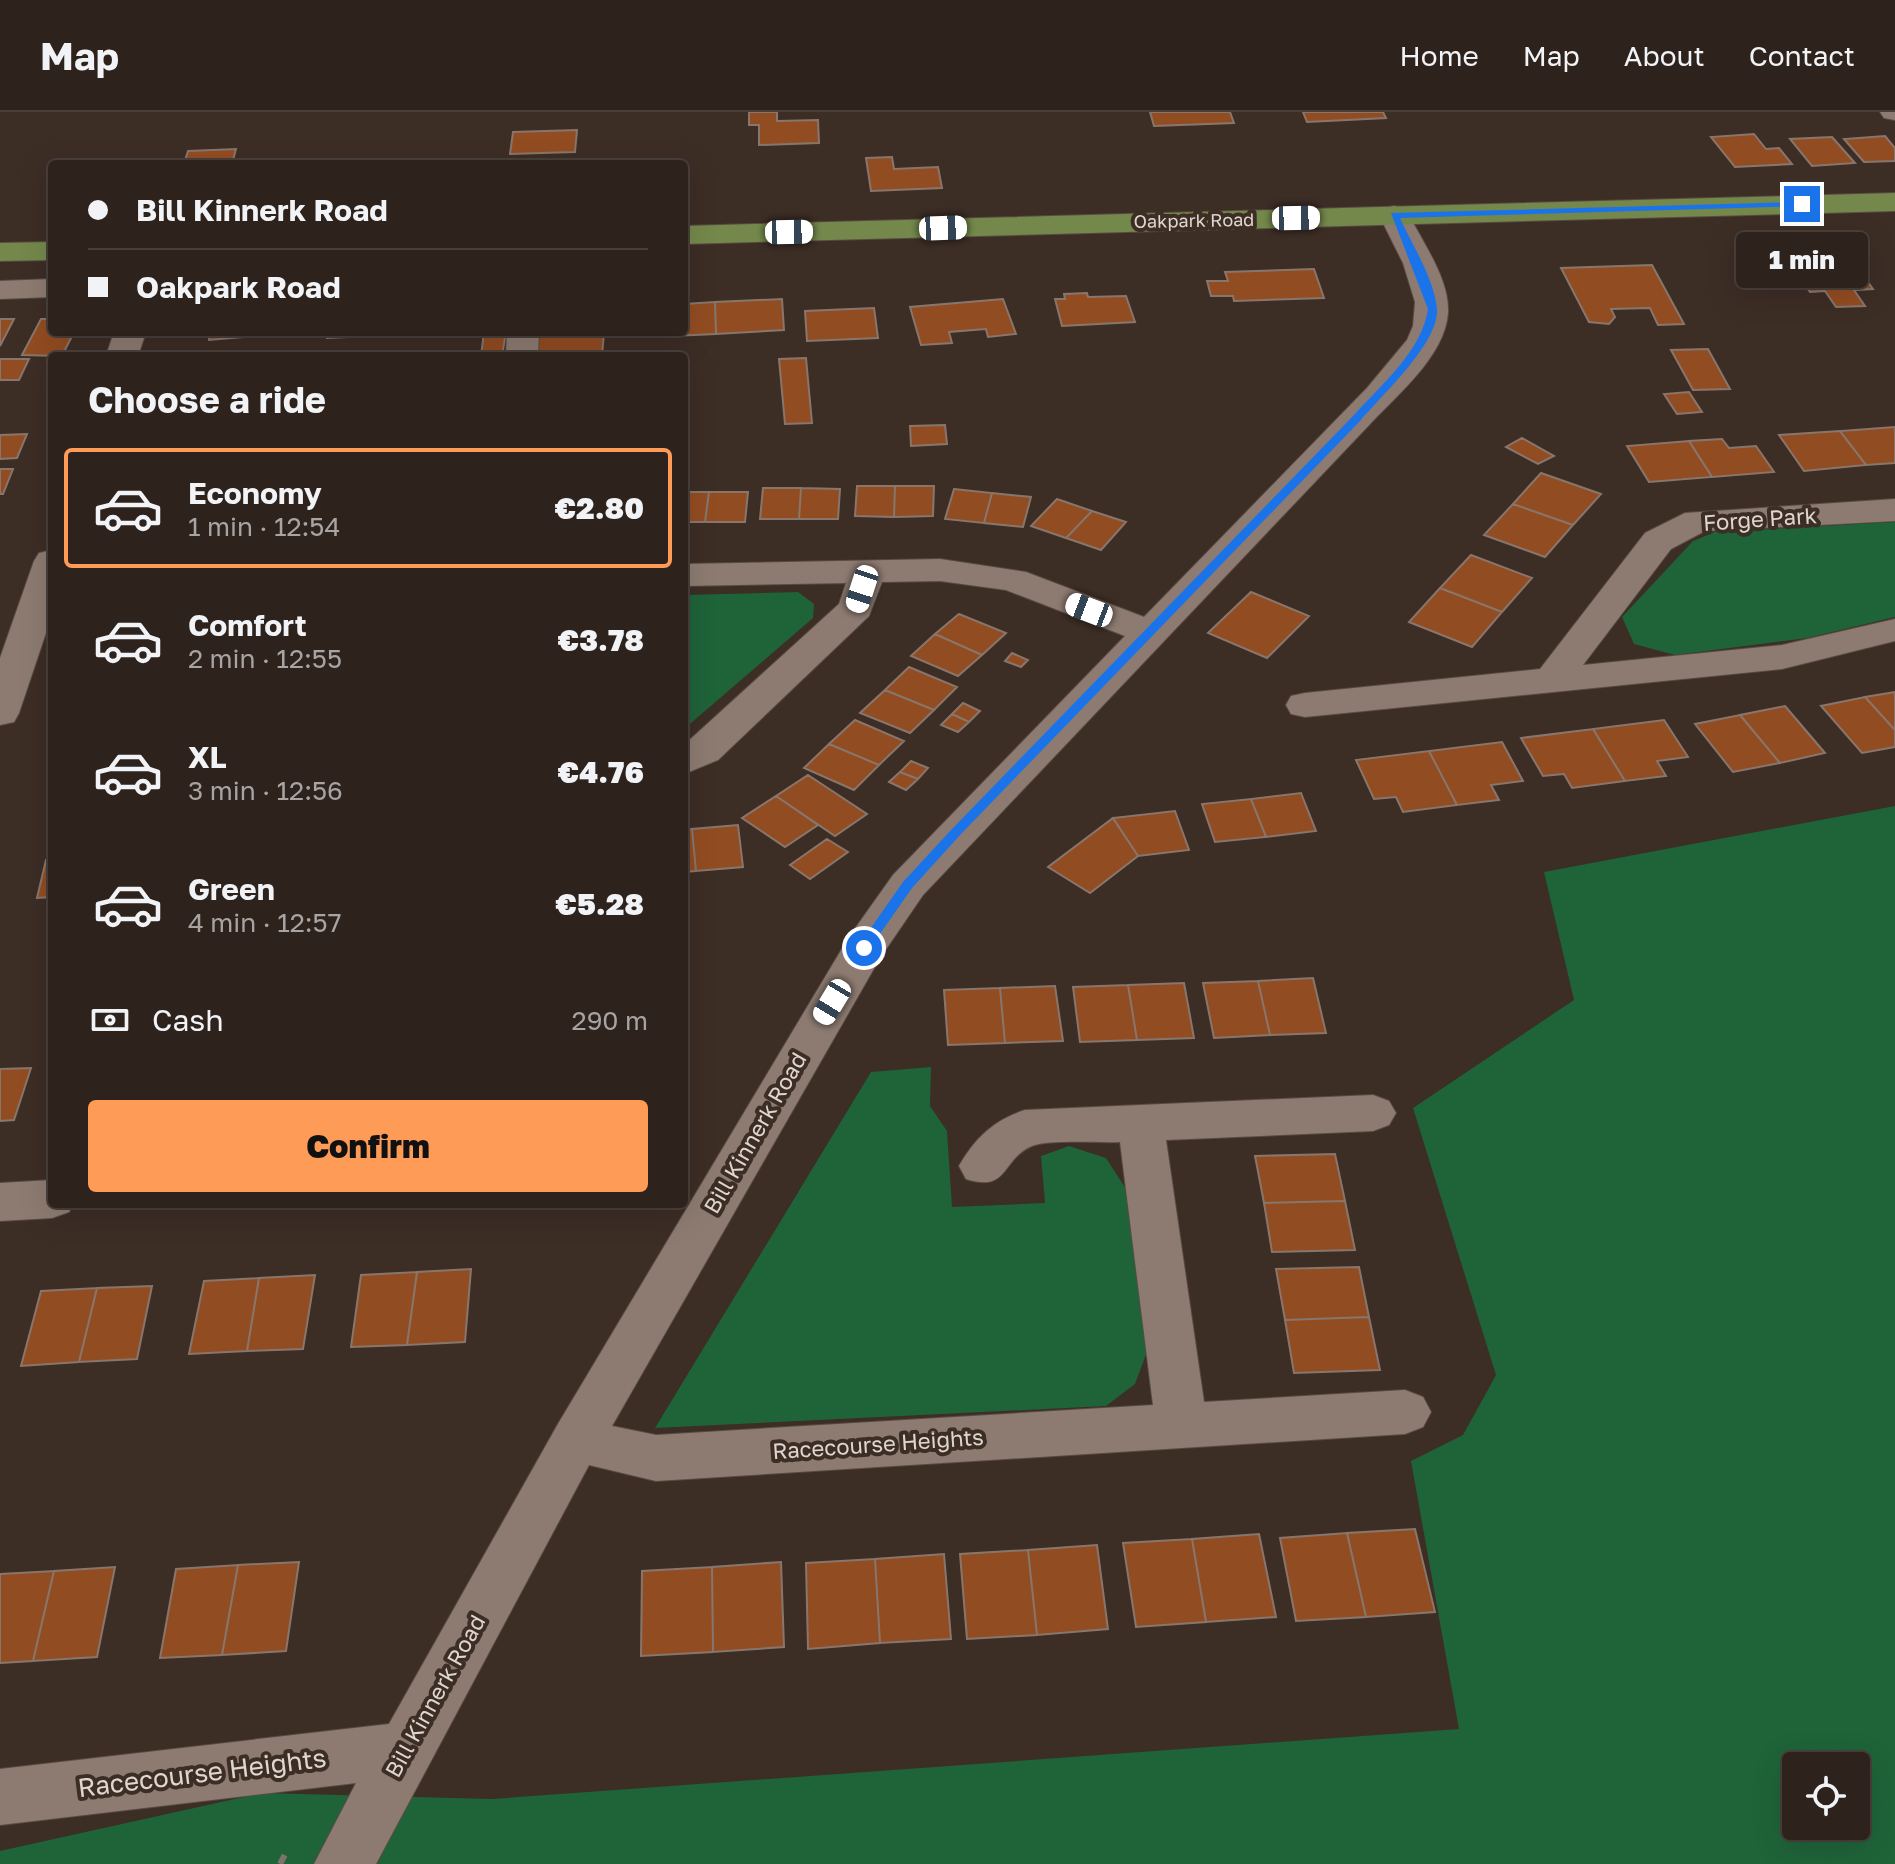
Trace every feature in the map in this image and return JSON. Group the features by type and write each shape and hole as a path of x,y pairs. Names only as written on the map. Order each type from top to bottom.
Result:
{"main road":[{"name":"Oakpark Road","path":"688,235 1895,202"},
{"path":"0,252 48,251"}],"street":[{"name":"Bill Kinnerk Road","path":"344,1864 576,1440 703,1187 908,885 1358,417 1413,355 1430,324 1432,309 1422,277 1394,215"},
{"path":"0,290 48,288"},
{"name":"Forge Park","path":"1553,679 1658,541 1698,521 1895,510"},
{"path":"688,759 704,751 856,608 868,570"},
{"path":"688,575 940,570 1013,580 1151,633"},
{"path":"0,713 48,573"},
{"path":"1305,705 1782,657 1895,630"},
{"path":"983,1166 1001,1143 1025,1128 1373,1113"},
{"path":"1141,1124 1181,1424"},
{"path":"0,1202 48,1199"},
{"name":"Racecourse Heights","path":"576,1440 656,1458 1405,1412"},
{"name":"Racecourse Heights","path":"0,1797 404,1750"}],"green space":[{"path":"1895,522 1895,617 1807,638 1675,655 1634,644 1622,617 1693,541 1715,532"},
{"path":"798,592 814,604 813,618 688,726 688,595"},
{"path":"1895,806 1895,1864 0,1864 0,1851 262,1793 492,1799 1459,1729 1411,1461 1463,1435 1496,1375 1413,1108 1574,1000 1544,872"},
{"path":"931,1067 930,1106 947,1131 952,1207 1045,1203 1041,1156 1069,1146 1106,1158 1128,1192 1147,1352 1135,1384 1106,1406 655,1428 871,1072"}],"building":[{"path":"749,112 777,112 777,121 818,120 819,143 759,145 759,125 749,125"},
{"path":"1150,112 1230,112 1234,123 1154,126"},
{"path":"1303,112 1383,112 1386,118 1307,122"},
{"path":"577,130 575,152 510,154 513,132"},
{"path":"1754,134 1766,149 1779,148 1792,164 1735,167 1711,137"},
{"path":"1885,136 1895,148 1895,161 1864,162 1844,139"},
{"path":"1832,137 1855,163 1812,166 1790,139"},
{"path":"236,149 233,160 185,160 188,151"},
{"path":"892,157 894,169 938,167 942,188 871,191 866,158"},
{"path":"1852,260 1873,289 1854,290 1865,306 1836,307 1825,291 1810,292 1790,263"},
{"path":"1652,265 1684,324 1658,325 1650,308 1611,309 1615,317 1609,324 1589,322 1561,268"},
{"path":"1314,269 1324,298 1234,301 1233,296 1211,296 1207,281 1228,281 1225,272"},
{"path":"1087,293 1088,297 1126,296 1135,322 1062,326 1055,299 1065,299 1064,294"},
{"path":"782,299 784,330 716,334 715,302"},
{"path":"1003,299 1016,334 988,337 986,329 949,332 952,343 921,345 910,307"},
{"path":"715,302 716,334 688,335 688,304"},
{"path":"874,308 878,338 807,341 805,311"},
{"path":"0,319 14,319 0,346"},
{"path":"41,319 48,319 48,336 72,336 64,352 48,352 48,356 22,355"},
{"path":"210,336 257,336 209,340"},
{"path":"327,336 369,336 327,338"},
{"path":"484,336 505,336 503,352 482,352"},
{"path":"532,336 604,336 602,352 530,352"},
{"path":"1708,349 1730,389 1693,390 1671,350"},
{"path":"806,358 812,423 785,424 779,359"},
{"path":"0,359 29,359 19,380 0,380"},
{"path":"1689,392 1702,412 1677,414 1664,394"},
{"path":"945,425 947,444 911,446 910,426"},
{"path":"1895,427 1895,463 1866,465 1840,431"},
{"path":"1840,431 1866,465 1804,471 1779,435"},
{"path":"27,434 17,458 0,459 0,435"},
{"path":"1522,438 1554,456 1538,464 1506,447"},
{"path":"1722,439 1729,448 1756,446 1774,472 1712,477 1689,441"},
{"path":"1689,441 1712,477 1649,482 1627,446"},
{"path":"0,469 13,469 3,494 0,494"},
{"path":"1541,473 1601,494 1573,525 1513,504"},
{"path":"857,486 895,486 894,517 855,516"},
{"path":"895,486 934,486 933,516 894,517"},
{"path":"763,488 801,488 799,519 760,519"},
{"path":"801,488 840,489 838,519 799,519"},
{"path":"954,489 992,493 984,523 945,519"},
{"path":"688,492 709,492 705,522 688,522"},
{"path":"709,492 748,492 745,522 705,522"},
{"path":"992,493 1031,497 1023,527 984,523"},
{"path":"1057,499 1092,511 1066,538 1031,526"},
{"path":"1513,504 1573,525 1545,557 1484,535"},
{"path":"1092,511 1126,522 1101,550 1066,538"},
{"path":"1471,555 1532,578 1502,612 1440,588"},
{"path":"1440,588 1502,612 1472,647 1409,622"},
{"path":"1251,592 1309,616 1267,658 1208,633"},
{"path":"959,614 1006,633 982,655 935,634"},
{"path":"935,634 982,655 958,676 911,656"},
{"path":"1012,653 1028,660 1021,667 1005,661"},
{"path":"909,667 957,687 934,710 885,690"},
{"path":"885,690 934,710 910,733 860,713"},
{"path":"1895,692 1895,730 1865,697"},
{"path":"1865,697 1895,730 1895,747 1862,753 1821,706"},
{"path":"963,703 980,711 969,722 952,714"},
{"path":"1785,706 1825,753 1780,763 1740,715"},
{"path":"952,714 969,722 958,732 941,725"},
{"path":"1740,715 1780,763 1733,772 1695,724"},
{"path":"855,720 904,741 879,765 829,744"},
{"path":"1664,720 1688,757 1657,761 1666,776 1625,781 1593,729"},
{"path":"1593,729 1625,781 1572,788 1564,774 1543,776 1521,738"},
{"path":"1502,742 1523,781 1491,785 1499,800 1457,805 1429,751"},
{"path":"829,744 879,765 854,790 804,768"},
{"path":"1429,751 1457,805 1403,812 1396,797 1374,799 1356,760"},
{"path":"911,761 928,768 918,779 900,772"},
{"path":"900,772 918,779 906,790 889,782"},
{"path":"808,775 867,814 835,836 776,796"},
{"path":"1301,793 1316,831 1266,837 1251,799"},
{"path":"776,796 818,825 785,847 742,818"},
{"path":"1251,799 1266,837 1215,842 1202,804"},
{"path":"1175,811 1189,850 1138,856 1113,818"},
{"path":"1113,818 1138,856 1090,893 1048,867"},
{"path":"738,825 743,867 696,871 692,829"},
{"path":"692,829 696,871 688,872 688,830"},
{"path":"827,839 848,852 810,879 790,865"},
{"path":"46,860 48,860 48,897 37,898"},
{"path":"1313,978 1326,1033 1270,1035 1258,981"},
{"path":"1258,981 1270,1035 1214,1038 1203,983"},
{"path":"1184,983 1194,1038 1137,1040 1128,985"},
{"path":"1128,985 1137,1040 1080,1042 1073,987"},
{"path":"1055,986 1063,1041 1005,1043 1000,988"},
{"path":"1000,988 1005,1043 948,1045 944,990"},
{"path":"31,1068 14,1120 0,1121 0,1069"},
{"path":"1335,1154 1345,1201 1264,1203 1255,1156"},
{"path":"1345,1201 1355,1250 1272,1252 1264,1203"},
{"path":"1359,1267 1369,1317 1285,1320 1276,1269"},
{"path":"471,1269 465,1342 407,1345 417,1272"},
{"path":"417,1272 407,1345 351,1347 361,1275"},
{"path":"315,1275 303,1349 247,1351 259,1278"},
{"path":"259,1278 247,1351 189,1354 204,1281"},
{"path":"152,1286 137,1359 79,1362 97,1288"},
{"path":"97,1288 79,1362 21,1366 41,1291"},
{"path":"1369,1317 1380,1370 1294,1373 1285,1320"},
{"path":"1415,1529 1435,1612 1366,1617 1347,1533"},
{"path":"1347,1533 1366,1617 1296,1621 1280,1538"},
{"path":"1259,1534 1276,1617 1206,1622 1192,1539"},
{"path":"1192,1539 1206,1622 1136,1627 1123,1543"},
{"path":"1097,1545 1108,1629 1037,1635 1028,1550"},
{"path":"1028,1550 1037,1635 967,1639 960,1554"},
{"path":"944,1554 951,1639 880,1643 875,1559"},
{"path":"875,1559 880,1643 808,1649 806,1563"},
{"path":"299,1562 286,1651 222,1655 238,1565"},
{"path":"781,1562 784,1647 713,1652 712,1567"},
{"path":"238,1565 222,1655 160,1658 176,1569"},
{"path":"115,1567 97,1657 33,1661 54,1571"},
{"path":"712,1567 713,1652 641,1656 642,1571"},
{"path":"54,1571 33,1661 0,1663 0,1574"}],"route":[{"path":"864,948 908,885 957,831 1358,417 1413,355 1430,324 1432,309 1422,277 1394,215 1802,204"}]}
